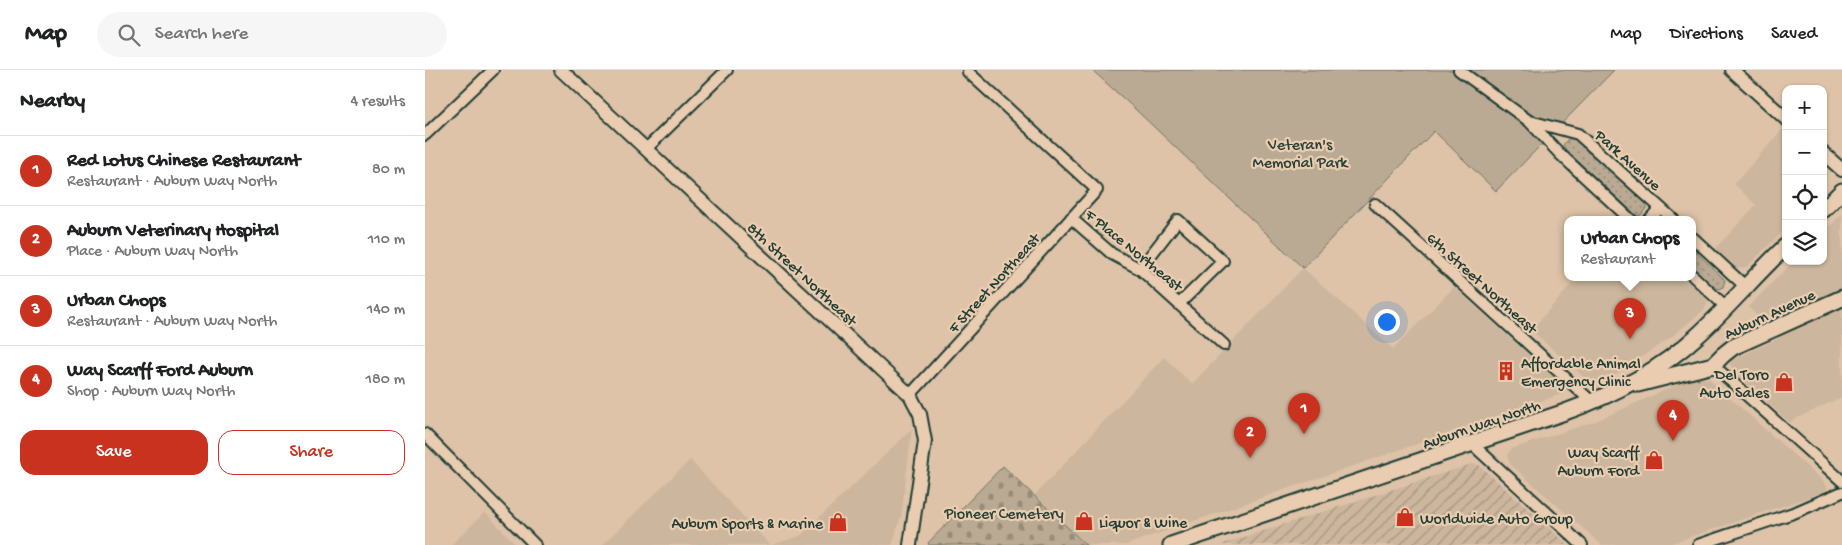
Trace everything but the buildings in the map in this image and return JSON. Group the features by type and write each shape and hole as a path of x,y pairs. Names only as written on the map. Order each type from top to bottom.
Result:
{"main road":[{"path":"1827,206 1842,191"},
{"name":"Auburn Way North","path":"1171,545 1472,444 1592,402 1621,389 1673,356 1696,337 1782,250"},
{"name":"Auburn Avenue","path":"1713,365 1733,347 1842,298"},
{"path":"1621,389 1713,365"}],"street":[{"path":"425,135 493,70"},
{"name":"8th Street Northeast","path":"561,70 910,395 920,414 925,441 909,545"},
{"path":"646,149 727,70"},
{"name":"Park Avenue","path":"1459,70 1529,121 1560,154 1627,216"},
{"path":"1732,70 1782,115"},
{"name":"F Street Northeast","path":"910,395 1097,190 968,72"},
{"name":"Park Avenue","path":"1529,121 1579,134 1670,216"},
{"path":"1827,157 1842,170"},
{"name":"6th Street Northeast","path":"1375,204 1592,402"},
{"path":"1653,216 1661,208"},
{"name":"F Place Northeast","path":"1071,218 1112,254 1140,269 1224,345"},
{"path":"1140,269 1178,220 1223,262 1179,304"},
{"path":"1696,241 1746,287"},
{"path":"1696,279 1726,307"},
{"path":"1713,365 1842,481"},
{"path":"425,434 535,545"},
{"path":"1472,444 1582,545"},
{"path":"1699,545 1796,512 1842,492"}],"shaded area":[{"path":"1782,130 1782,232 1747,267 1735,269 1714,250 1756,205 1734,184"},
{"path":"1842,214 1842,288 1763,322 1748,307 1790,265 1827,265 1827,229"},
{"path":"1303,268 1393,349 1454,287 1563,385 1564,393 1125,545 1086,545 1034,496 1164,357 1192,384"},
{"path":"1574,281 1688,281 1705,296 1707,302 1705,309 1670,338 1601,384 1594,384 1587,380 1531,330"},
{"path":"1842,308 1842,397 1789,422 1735,373 1730,364 1732,360"},
{"name":"Way Scarff Auburn Ford","path":"1692,378 1709,379 1825,483 1828,488 1824,492 1666,545 1602,545 1510,464 1507,455 1511,449 1596,421"},
{"path":"912,429 901,517 892,545 771,545 800,536"},
{"path":"690,460 770,545 602,545"},
{"path":"1472,464 1479,465 1568,545 1220,545"},
{"path":"485,512 516,545 451,545"}],"green space":[{"name":"Veteran's Memorial Park","path":"1092,70 1614,70 1496,191 1434,131 1303,268"},
{"path":"1571,138 1575,139 1646,204 1647,207 1640,216 1636,215 1566,150 1563,145"},
{"path":"1696,252 1725,280 1723,287 1720,289 1715,288 1696,270"},
{"name":"Pioneer Cemetery","path":"1003,466 1086,545 929,545 928,543"}],"place":[{"name":"Urban Chops","path":"1630,339"},
{"name":"Affordable Animal Emergency Clinic","path":"1506,371"},
{"name":"Del Toro Auto Sales","path":"1784,382"},
{"name":"Red Lotus Chinese Restaurant","path":"1304,434"},
{"name":"Way Scarff Ford Auburn","path":"1673,441"},
{"name":"Auburn Veterinary Hospital","path":"1250,458"},
{"name":"Way Scarff Auburn Ford","path":"1654,460"},
{"name":"Worldwide Auto Group","path":"1405,517"},
{"name":"Liquor & Wine","path":"1084,521"},
{"name":"Auburn Sports & Marine","path":"838,522"}]}
